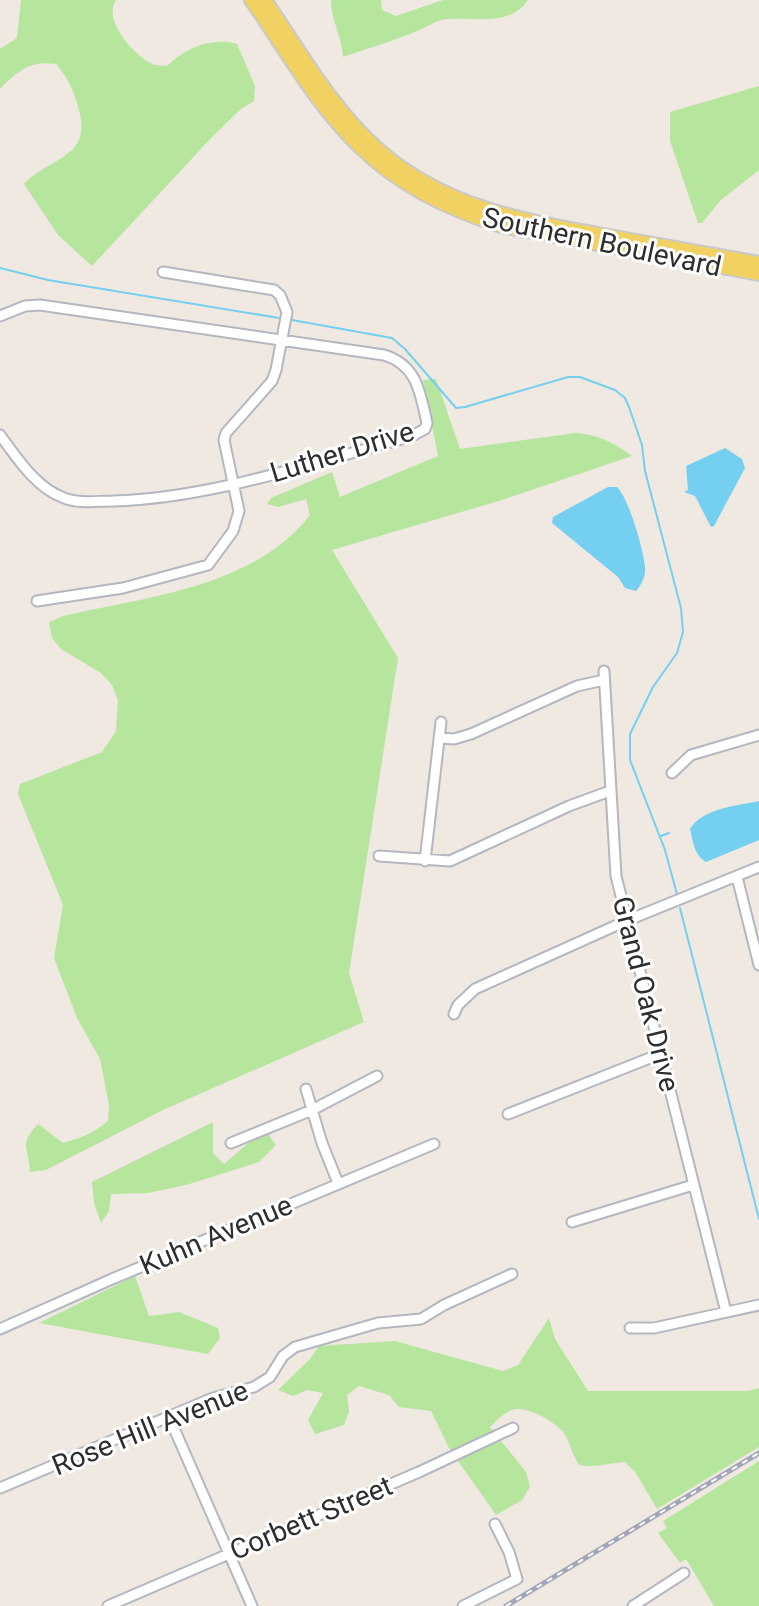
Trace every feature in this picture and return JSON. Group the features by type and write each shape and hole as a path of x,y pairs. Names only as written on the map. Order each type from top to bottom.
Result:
{"main road":[{"name":"Southern Boulevard","path":"251,0 315,93 360,148 419,192 477,218 524,232 759,274"},
{"name":"Southern Boulevard","path":"265,0 340,109 402,168 436,189 485,210 516,219 759,263"}],"street":[{"path":"37,601 123,588 208,565 237,521 239,511 235,482 224,440 226,433 272,381 287,312 280,295 274,290 163,272"},
{"name":"Luther Drive","path":"0,316 25,306 40,305 396,359 410,371 416,382 427,423 425,429 410,437 157,499 65,499 40,483 0,435"},
{"name":"Grand Oak Drive","path":"440,738 454,739 471,734 604,676 616,876 726,1312"},
{"path":"425,861 441,722"},
{"path":"672,773 691,755 759,735"},
{"path":"379,856 450,861 569,806 610,791"},
{"path":"454,1014 475,989 626,921 759,867"},
{"path":"737,877 759,965"},
{"path":"508,1114 660,1054"},
{"path":"231,1143 312,1110 377,1076"},
{"path":"306,1089 338,1183"},
{"name":"Kuhn Avenue","path":"0,1329 434,1144"},
{"path":"572,1222 693,1185"},
{"name":"Rose Hill Avenue","path":"0,1488 169,1417 263,1382 270,1377 283,1356 295,1347 389,1320 421,1319 512,1274"},
{"path":"630,1328 654,1328 759,1305"},
{"path":"169,1417 252,1606"},
{"name":"Corbett Street","path":"108,1606 419,1472 513,1428"},
{"path":"463,1606 517,1579 509,1552 495,1524"},
{"path":"633,1606 684,1573"}],"green space":[{"path":"21,0 116,0 113,17 121,34 141,57 157,65 167,66 182,54 208,43 237,44 255,86 254,101 213,136 92,266 58,235 24,184 74,147 80,138 81,126 73,91 56,64 25,68 0,89 0,49 17,38"},
{"path":"331,0 381,0 382,10 396,16 443,0 528,0 512,14 491,19 436,22 401,38 343,57"},
{"path":"759,86 759,170 721,200 702,223 698,223 670,141 670,112"},
{"path":"436,379 460,449 575,433 605,440 632,456 502,500 332,550 398,658 349,973 364,1022 163,1110 46,1170 30,1172 26,1142 38,1124 63,1143 87,1135 108,1121 109,1105 100,1059 77,1018 54,958 63,905 18,794 20,784 102,752 116,731 118,700 112,685 101,673 61,649 52,638 49,622 63,616 197,585 259,559 287,539 310,515 306,499 278,507 267,504 271,498 332,472 340,497 438,456 423,380"},
{"path":"213,1122 213,1153 224,1164 253,1139 267,1133 276,1145 259,1162 186,1185 148,1193 111,1194 109,1211 101,1223 94,1203 92,1182"},
{"path":"135,1276 149,1316 179,1312 218,1328 220,1338 208,1354 39,1323"},
{"path":"549,1318 555,1339 588,1391 748,1391 759,1388 759,1447 657,1509 636,1473 625,1462 579,1465 566,1436 557,1426 529,1411 512,1410 490,1427 526,1472 530,1487 522,1500 496,1515 449,1448 431,1411 399,1407 389,1395 359,1386 347,1395 349,1411 344,1425 315,1434 308,1420 323,1393 307,1390 293,1396 278,1390 319,1346 395,1341 503,1371 518,1365"},
{"path":"759,1461 759,1606 714,1606 686,1559 680,1563 658,1533 667,1528 663,1521"}],"water":[{"path":"725,448 742,459 745,468 711,527 695,496 684,492 688,490 686,466"},
{"path":"608,487 617,487 622,493 644,559 643,580 636,591 625,588 618,577 552,523 553,517"},
{"path":"759,801 759,840 706,862 699,856 690,829 696,822 711,812"}],"waterway":[{"path":"0,268 48,280 279,318"},
{"path":"292,320 392,338 456,408 568,377 580,377 615,390 625,398 642,445 645,471 681,608 683,632 677,653 653,687 630,734 630,760 665,850 677,894"},
{"path":"661,836 669,833"},
{"path":"680,908 759,1219"}],"railway":[{"path":"506,1606 759,1453"}]}
